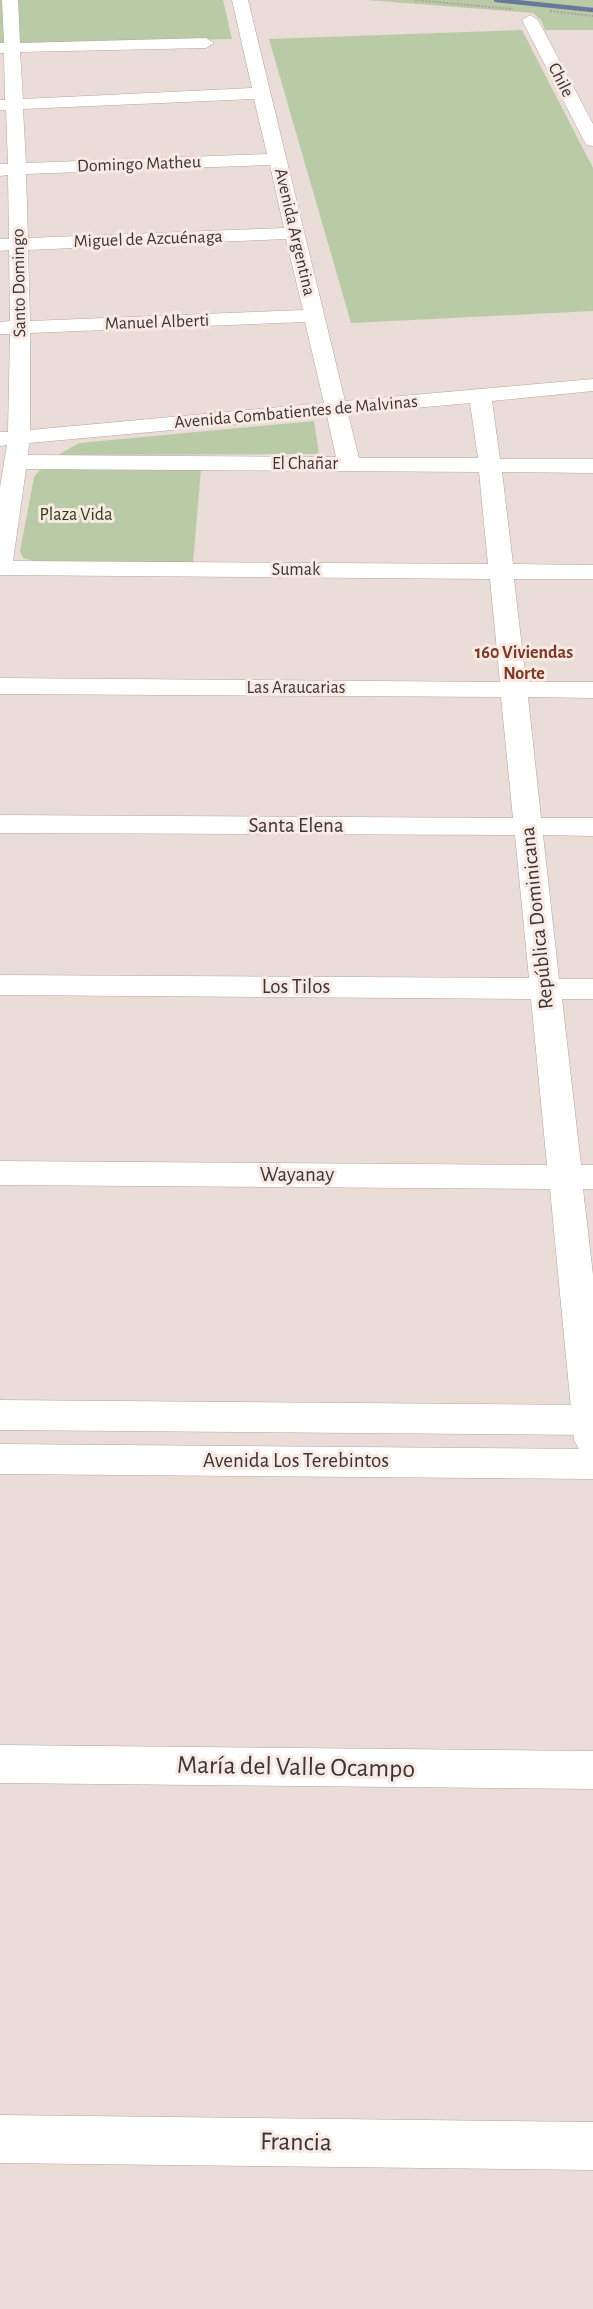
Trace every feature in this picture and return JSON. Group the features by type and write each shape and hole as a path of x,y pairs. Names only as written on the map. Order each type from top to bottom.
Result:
{"street":[{"name":"Santo Domingo","path":"0,566 17,462 10,438 6,48 10,0"},
{"name":"Avenida Argentina","path":"240,0 349,464"},
{"name":"Chile","path":"524,15 593,139"},
{"path":"6,48 206,43"},
{"path":"562,81 582,80"},
{"path":"7,104 262,93"},
{"name":"Domingo Matheu","path":"8,170 278,159"},
{"name":"Miguel de Azcuénaga","path":"9,245 295,233"},
{"name":"Manuel Alberti","path":"10,328 314,316"},
{"name":"Avenida Combatientes de Malvinas","path":"10,438 593,385"},
{"name":"República Dominicana","path":"480,396 490,465 544,988 579,1177 592,1427"},
{"name":"El Chañar","path":"17,462 593,466"},
{"name":"Sumak","path":"0,566 593,572"},
{"name":"Las Araucarias","path":"0,686 593,690"},
{"name":"Santa Elena","path":"0,824 593,827"},
{"name":"Los Tilos","path":"0,985 593,989"},
{"name":"Wayanay","path":"0,1173 579,1177"},
{"name":"Avenida Los Terebintos","path":"0,1415 592,1427"},
{"name":"Avenida Los Terebintos","path":"0,1459 593,1464"},
{"name":"María del Valle Ocampo","path":"0,1764 593,1770"},
{"name":"Francia","path":"0,2139 593,2146"}],"path":[{"path":"415,0 524,15"},
{"path":"549,11 593,16"}],"green space":[{"path":"0,0 223,0 232,39 0,43"},
{"path":"366,0 593,0 593,30 545,30 541,20 533,13"},
{"path":"522,30 593,168 593,311 351,323 269,39"},
{"path":"314,421 319,454 58,455 79,443"},
{"name":"Plaza Vida","path":"51,468 201,469 193,563 34,561 23,558 20,551 34,477 40,470"}],"waterway":[{"path":"496,0 593,10"}],"district":[{"name":"160 Viviendas Norte","path":"524,663"}]}
